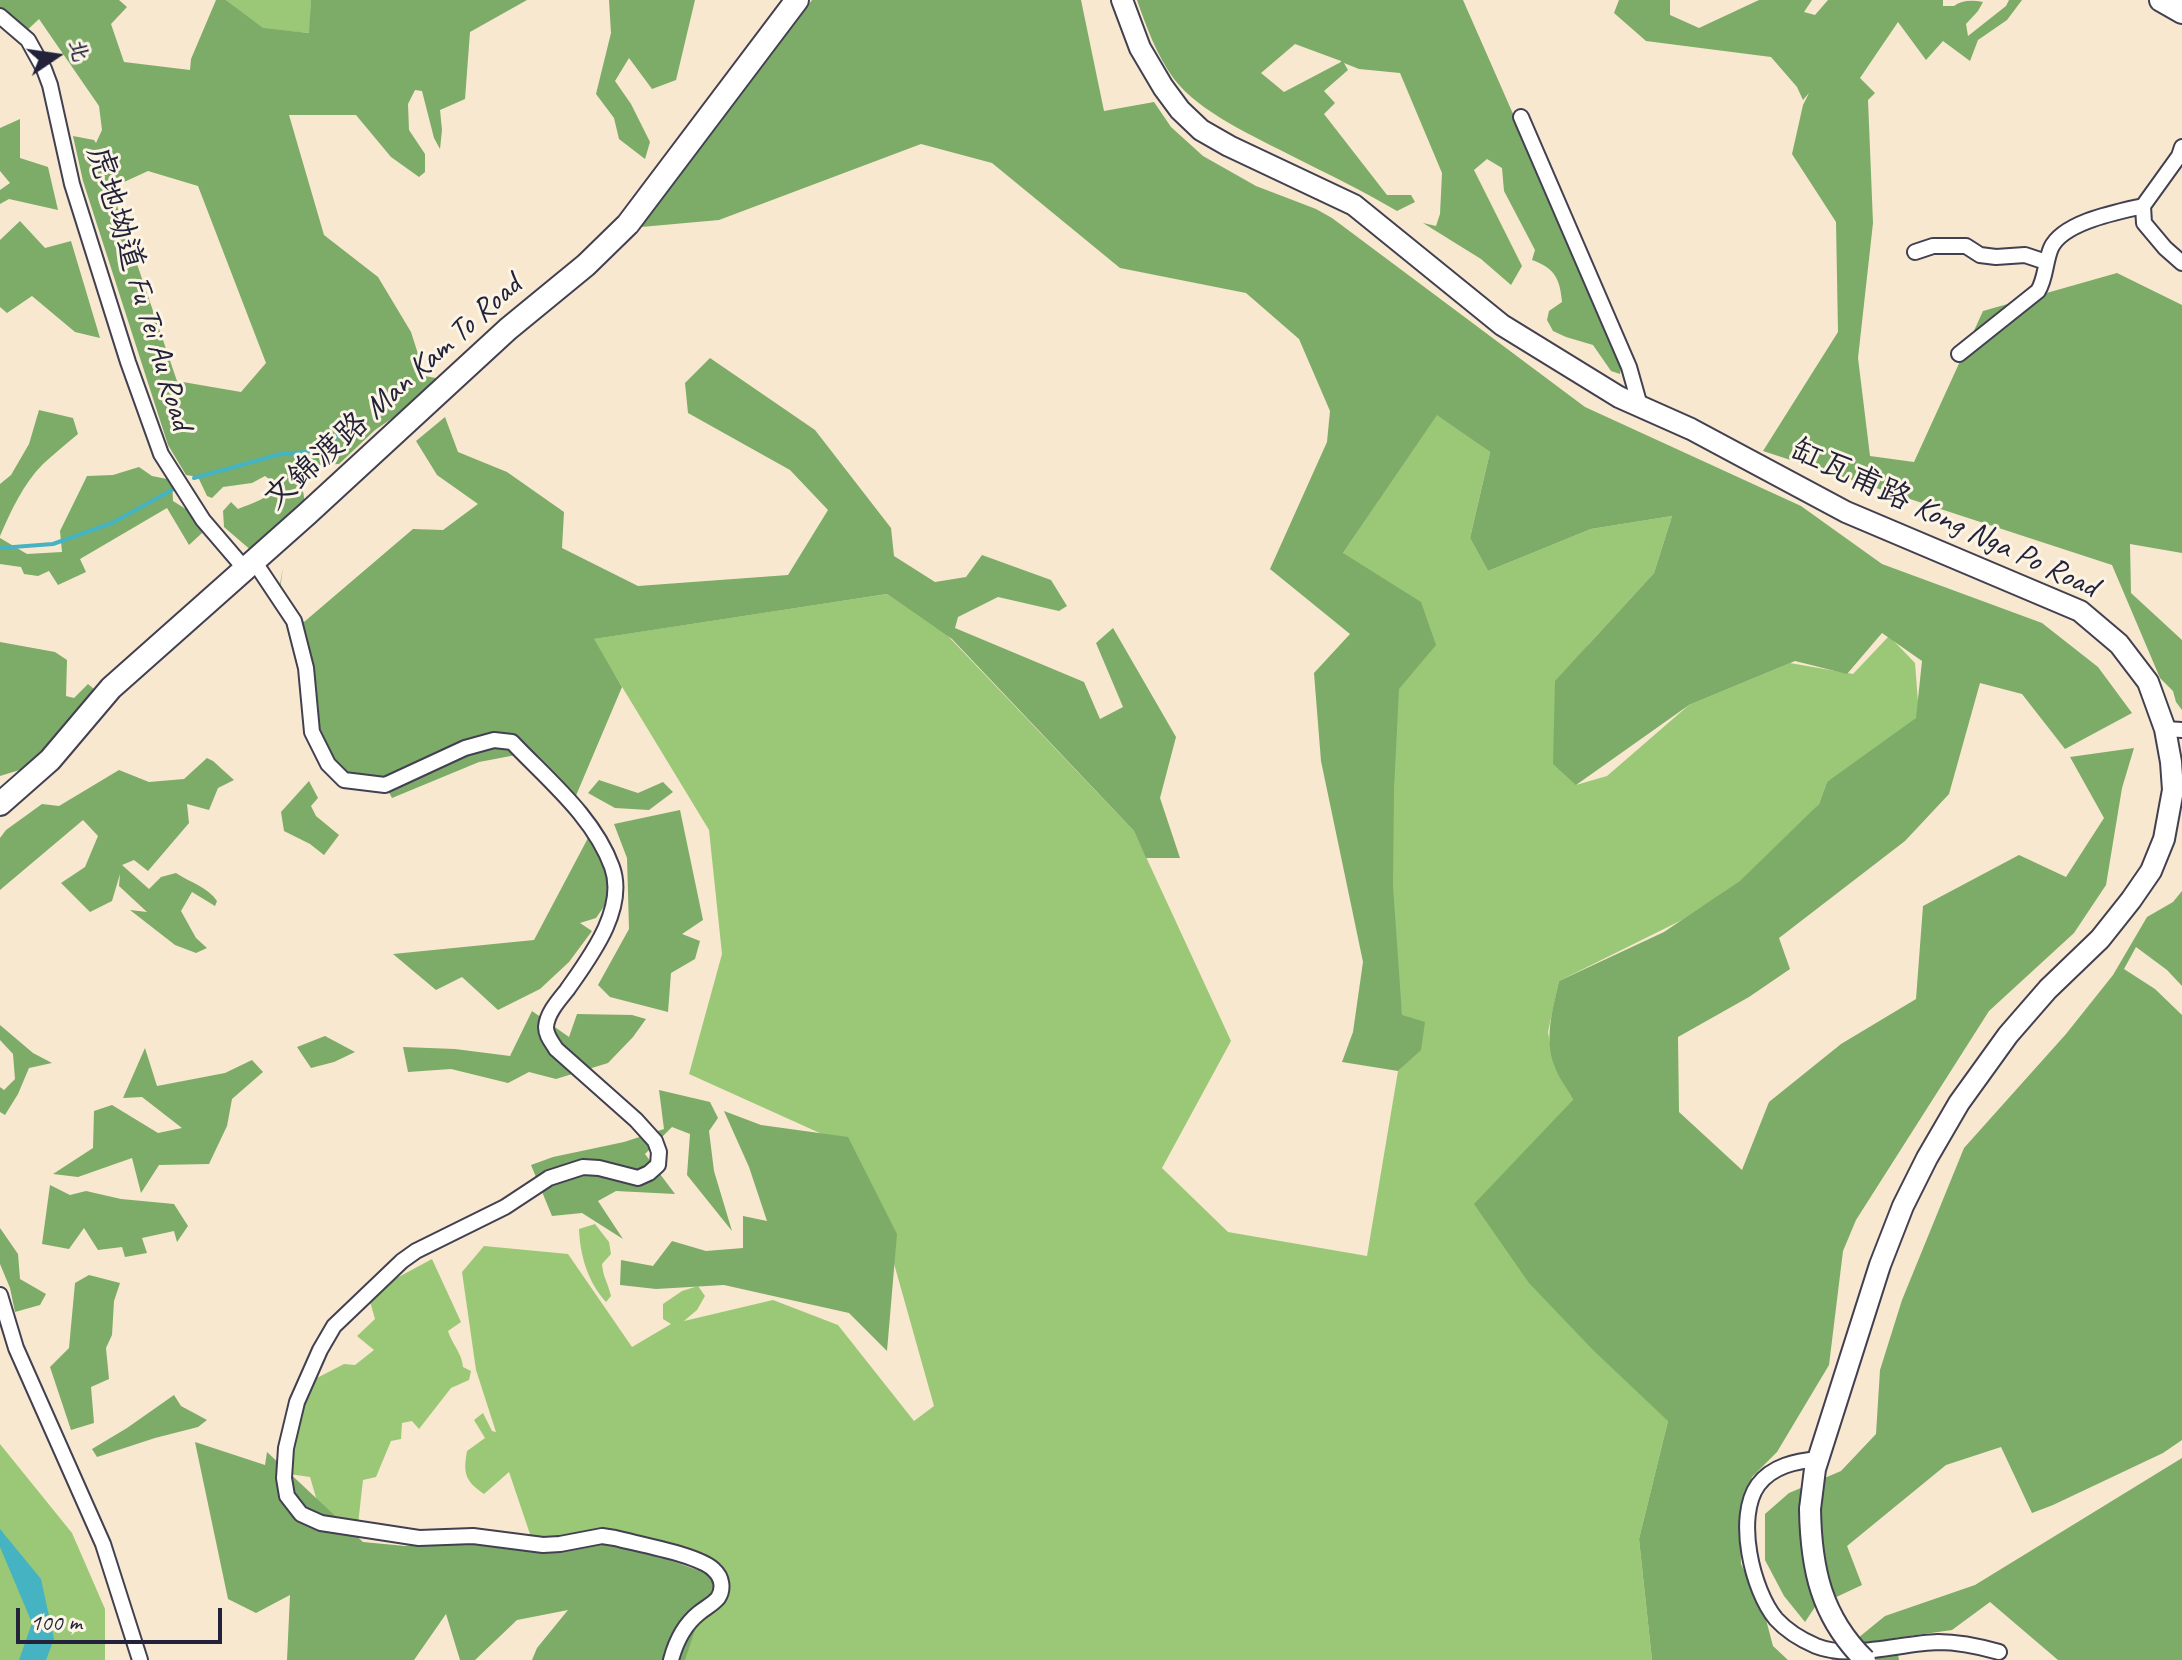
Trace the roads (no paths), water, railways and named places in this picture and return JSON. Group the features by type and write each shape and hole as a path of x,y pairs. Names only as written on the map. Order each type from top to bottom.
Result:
{"main road":[{"name":"文錦渡路 Man Kam To Road","path":"0,804 50,760 111,688 508,329 586,265 628,224 797,0"},
{"path":"2161,0 2182,12"}],"street":[{"name":"缸瓦甫路 Kong Nga Po Road","path":"1122,0 1140,48 1163,87 1180,110 1201,130 1354,205 1502,325 1619,397 1691,429 1846,512 2080,611 2134,661 2174,729 2173,790 2164,839 2151,871 2100,939 2048,989 2008,1035 1959,1103 1903,1206 1880,1265 1815,1469 1810,1509 1816,1578 1833,1619 1865,1660"},
{"name":"虎地坳道 Fu Tei Au Road","path":"0,16 28,40 50,85 80,209 128,362 161,454 203,520 250,565 294,621 306,668 312,732 328,764 344,780 385,785 465,748 494,740 512,742 590,824 612,866 616,883 615,899 600,941 552,1010 546,1024 547,1035 556,1049 636,1120 655,1141 659,1152 658,1165 638,1178 583,1167 549,1178 505,1207 402,1261 334,1326 320,1350 297,1402 286,1448 284,1478 287,1496 301,1514 321,1523 419,1538 473,1536 543,1545 602,1536 700,1561 714,1569 722,1588 718,1597 686,1624 671,1660"},
{"path":"1521,117 1629,367 1640,406"},
{"path":"2182,147 2179,156 2143,206 2144,223 2182,263"},
{"path":"1959,354 2038,291 2053,244 2064,232 2115,212 2143,206"},
{"path":"1915,252 1933,246 1966,246 1980,255 2025,255 2046,262"},
{"path":"0,1295 16,1348 103,1544 140,1660"},
{"path":"1818,1459 1792,1463 1775,1470 1759,1483 1752,1495 1747,1539 1751,1566 1760,1592 1776,1619 1793,1633 1827,1650 1936,1642 1960,1643 1999,1652"}],"water":[{"path":"0,1529 41,1579 54,1639 46,1660 19,1660 32,1623 0,1547"}],"waterway":[{"path":"194,478 281,454 328,446 355,418"},
{"path":"0,548 53,544 112,523 172,490"}]}
